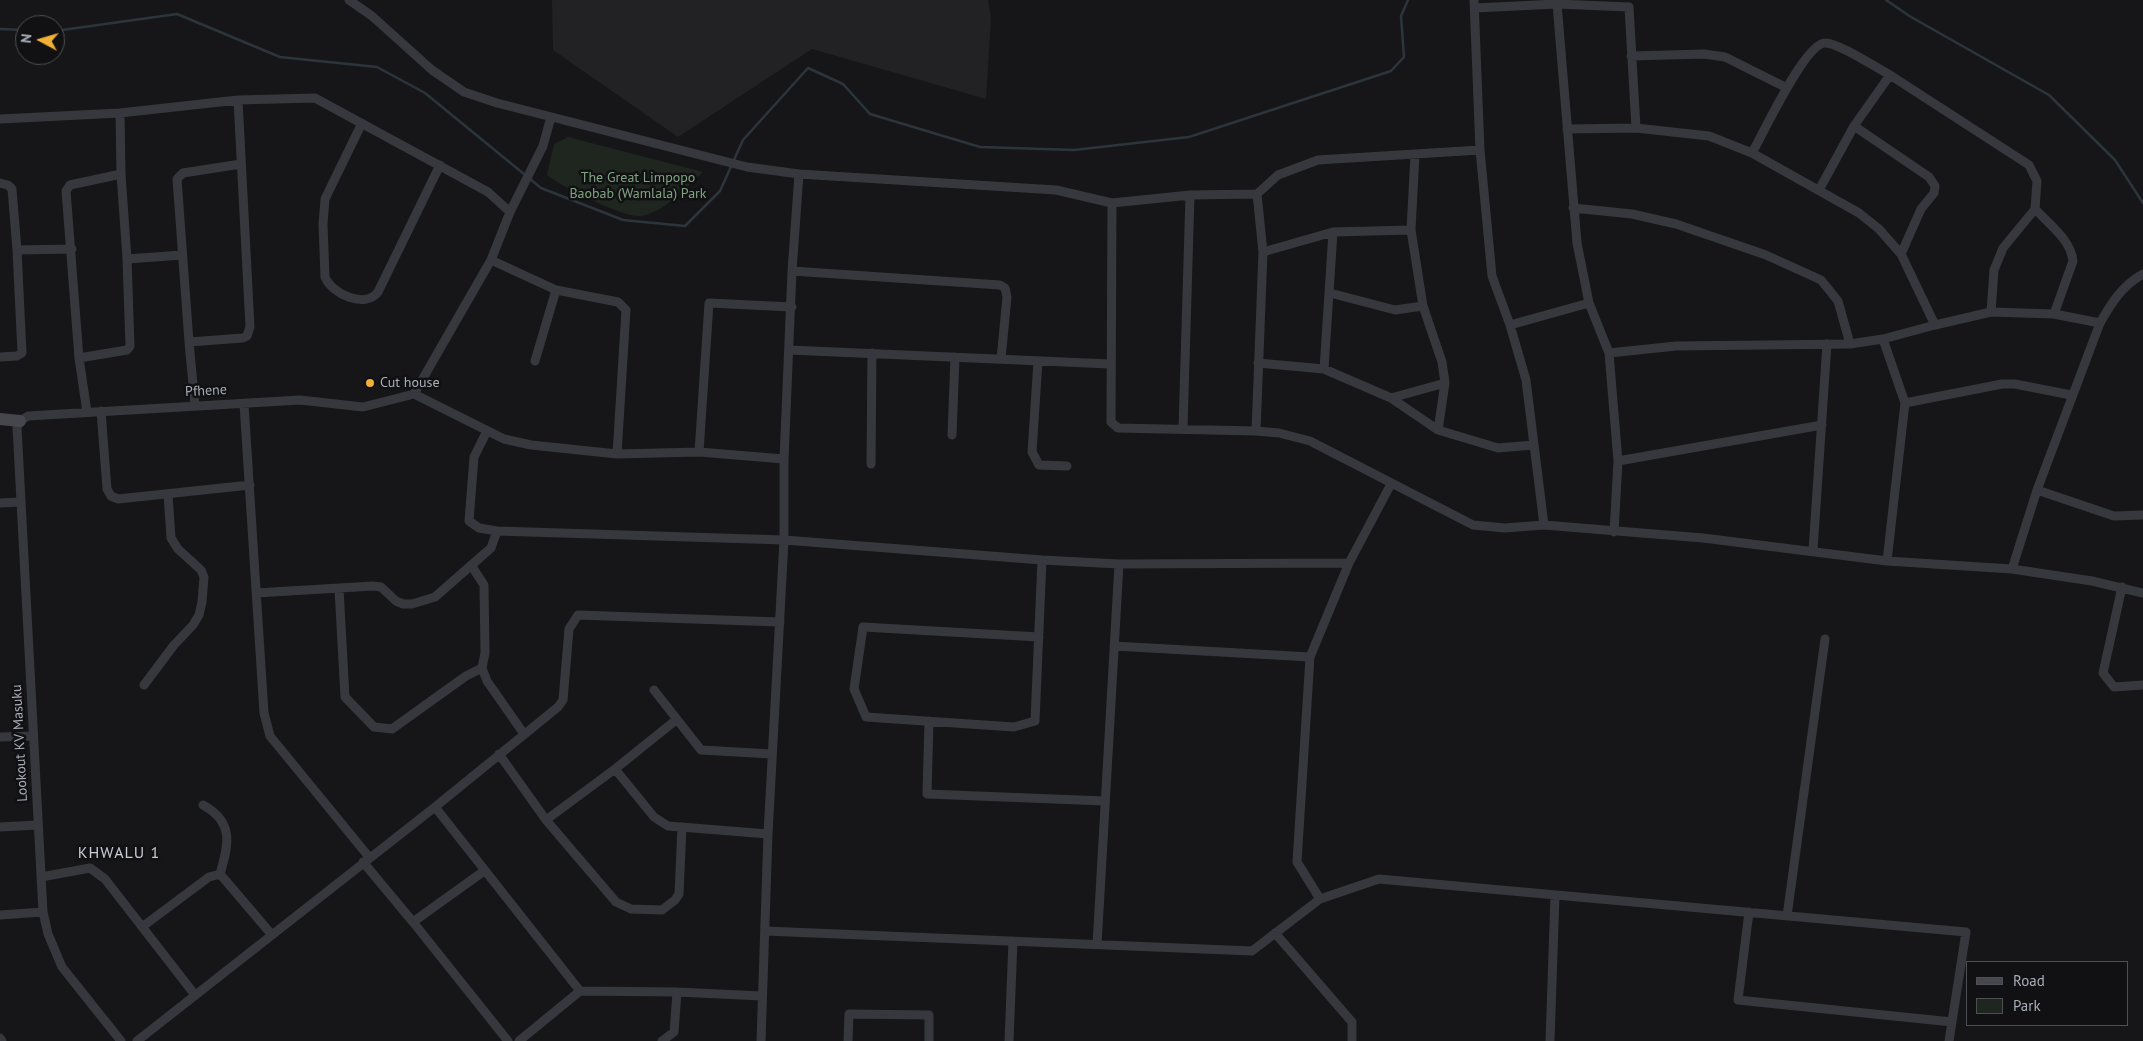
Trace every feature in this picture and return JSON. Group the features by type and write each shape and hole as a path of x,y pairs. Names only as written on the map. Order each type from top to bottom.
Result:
{"street":[{"path":"349,0 372,16 432,70 464,92 550,117 716,160 747,167 799,174 1056,190 1112,203 1190,195 1257,194 1278,175 1318,160 1480,150"},
{"path":"1544,525 1526,380 1510,325 1492,276 1480,150 1475,4 1557,4 1629,7 1636,128"},
{"path":"1557,4 1577,243 1589,303 1609,353 1618,461 1614,532"},
{"path":"1752,154 1787,88 1812,49 1818,44 1825,42 1833,44 1890,75 2028,165 2037,181 2035,209 2004,248 1994,270 1991,312"},
{"path":"1631,56 1704,54 1725,58 1787,88"},
{"path":"1819,190 1854,126 1890,75"},
{"path":"0,119 120,113 238,100 315,98 361,125 488,192 510,212"},
{"path":"189,342 243,338 249,332 238,100"},
{"path":"79,358 122,352 130,346 127,259 121,174 120,113"},
{"path":"550,117 543,146 510,212 491,260 414,394 504,439 531,445 617,454 699,452 784,459"},
{"path":"361,125 325,199 323,224 325,277 328,284 358,301 368,300 378,292 440,165"},
{"path":"1854,126 1929,177 1935,186 1934,193 1921,209 1901,254"},
{"path":"1566,129 1636,128 1709,136 1752,154 1819,190 1859,214 1879,229 1901,254 1935,325"},
{"path":"1415,154 1411,230 1422,306 1442,362 1445,383 1438,430"},
{"path":"195,406 182,255 179,176 183,173 242,164"},
{"path":"87,412 79,358 72,249 66,192 68,188 121,174"},
{"path":"761,1041 768,834 784,540 784,459 792,307 792,271 799,174"},
{"path":"0,183 8,185 12,189 22,353 17,356 0,358"},
{"path":"1256,431 1263,252 1257,194"},
{"path":"1183,428 1190,195"},
{"path":"1112,203 1110,364 1111,422 1115,426 1124,428 1256,431 1279,433 1310,441 1473,525 1505,528 1544,525 1703,538 1814,550 1888,561 2012,568 2143,593"},
{"path":"1573,208 1632,214 1676,224 1766,255 1821,280 1838,301 1850,344"},
{"path":"2035,209 2068,245 2072,253 2073,261 2054,314"},
{"path":"1263,252 1333,232 1411,230"},
{"path":"1324,369 1333,232"},
{"path":"17,250 72,249"},
{"path":"127,259 182,255"},
{"path":"491,260 556,290 618,302 626,310 617,454"},
{"path":"792,271 1000,286 1005,288 1007,297 1001,360"},
{"path":"2012,568 2036,490 2100,322 2112,302 2128,283 2143,274"},
{"path":"535,361 556,290"},
{"path":"1330,293 1395,310 1422,306"},
{"path":"699,452 709,303 792,307"},
{"path":"1510,325 1589,303"},
{"path":"1609,353 1676,346 1850,344 1884,339 1991,312 2054,314 2100,322"},
{"path":"1884,339 1905,403 1888,561"},
{"path":"1814,550 1827,344"},
{"path":"789,350 1110,364"},
{"path":"871,464 872,353"},
{"path":"952,435 955,357"},
{"path":"1038,361 1032,452 1039,464 1067,466"},
{"path":"1258,363 1324,369 1391,398 1438,430 1498,448 1534,445"},
{"path":"1391,398 1445,383"},
{"path":"1905,403 2002,384 2016,384 2071,395"},
{"name":"Pfhene","path":"0,419 13,418 20,421 28,416 300,400 363,407 414,394"},
{"path":"244,404 264,713 270,736 413,922 508,1041"},
{"path":"101,411 107,489 111,496 118,499 250,485"},
{"name":"Lookout KV Masuku","path":"20,421 16,435 43,912 48,934 62,967 120,1041"},
{"path":"1618,461 1822,424"},
{"path":"487,431 474,457 469,521 479,528 497,531 784,540 1042,560 1119,564 1349,563"},
{"path":"1320,899 1297,862 1310,657 1349,563 1391,484"},
{"path":"2036,490 2114,516 2143,515"},
{"path":"144,686 174,645 193,625 199,615 202,602 204,577 201,570 178,549 171,538 168,494"},
{"path":"0,503 21,502"},
{"path":"256,593 381,587 396,601 412,604 435,597 491,548 497,531"},
{"path":"1038,637 863,627 854,689 866,717 1014,727 1035,722 1042,560"},
{"path":"1097,945 1119,564"},
{"path":"471,565 484,585 485,653 482,668 487,681 524,734"},
{"path":"2122,588 2104,673 2114,687 2143,685"},
{"path":"339,589 345,697 374,727 392,729 466,676 482,668"},
{"path":"137,1041 366,859 435,807 558,707 563,700 568,629 578,615 780,622"},
{"path":"1787,916 1825,639"},
{"path":"1114,646 1310,657"},
{"path":"654,690 676,720 702,750 772,754"},
{"path":"546,820 615,770 676,720"},
{"path":"929,722 927,794 1105,801"},
{"path":"0,737 33,736"},
{"path":"499,754 546,820 616,902 631,909 662,910 668,907 679,894 682,827"},
{"path":"615,770 654,817 668,826 768,834"},
{"path":"203,805 215,812 224,824 228,845 220,874"},
{"path":"435,807 580,991"},
{"path":"0,827 38,825"},
{"path":"41,877 90,868 105,879 195,995"},
{"path":"413,922 484,871"},
{"path":"220,874 272,935"},
{"path":"142,926 210,877 220,874"},
{"path":"765,931 1252,951 1320,899 1378,879 1966,932 1949,1041"},
{"path":"1550,1041 1555,895"},
{"path":"0,914 43,912"},
{"path":"1750,912 1738,1000 1952,1022"},
{"path":"1275,933 1352,1022 1352,1041"},
{"path":"1009,1041 1013,941"},
{"path":"519,1041 580,991 677,992 762,996"},
{"path":"662,1041 674,1032 677,992"},
{"path":"848,1041 849,1014 929,1015 929,1041"}],"shaded area":[{"path":"552,0 988,0 991,18 986,99 812,49 678,137 553,50"}],"green space":[{"name":"The Great Limpopo Baobab (Wamlala) Park","path":"568,137 703,172 666,205 650,214 633,216 593,201 547,175 554,144"}],"waterway":[{"path":"65,30 177,14 280,57 377,67 425,93 541,188 623,220 685,226 720,191 743,140 808,68 843,84 870,114 980,147 1074,150 1189,137 1391,71 1404,57 1401,16 1408,0"},
{"path":"1886,0 1911,17 2049,95 2115,160 2143,203"},
{"path":"0,29 15,30"}],"place":[{"name":"Cut house","path":"370,383"}],"district":[{"name":"KHWALU 1","path":"119,853"}]}
